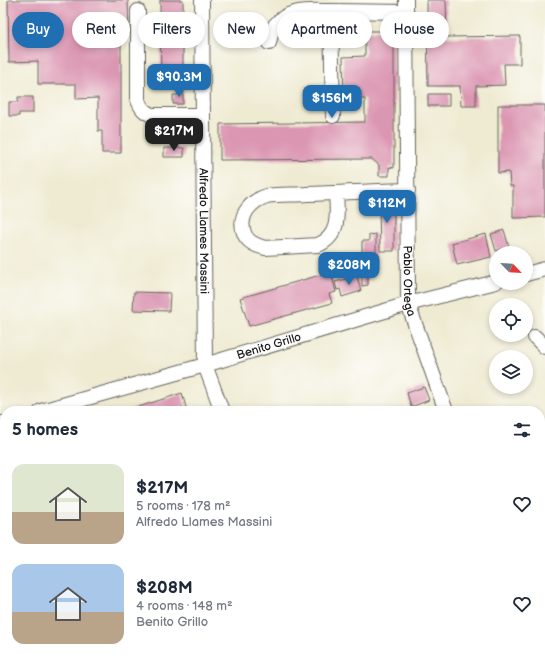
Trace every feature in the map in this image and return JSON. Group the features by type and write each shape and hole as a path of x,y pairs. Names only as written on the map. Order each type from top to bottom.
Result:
{"street":[{"name":"Alfredo Llames Massini","path":"202,0 205,364 220,406"},
{"path":"269,43 274,26 285,16 299,11 331,11 406,6"},
{"name":"Pablo Ortega","path":"406,6 408,304 444,406"},
{"path":"138,11 138,100 140,107 145,112 152,115 202,114"},
{"path":"331,11 333,116"},
{"path":"336,193 336,225 326,242 318,245 266,248 254,243 244,235 242,219 245,211 255,202 267,196 336,193 408,190"},
{"path":"533,272 545,269"},
{"name":"Benito Grillo","path":"58,406 408,304 489,284"}],"building":[{"path":"8,0 128,0 128,12 72,12 72,48 121,48 121,153 102,153 102,131 98,131 98,98 76,99 76,84 38,84 38,61 9,62"},
{"path":"160,0 183,0 183,12 160,12"},
{"path":"427,0 446,0 446,12 427,12"},
{"path":"372,31 380,31 380,48 394,48 394,168 389,167 389,176 379,176 379,165 372,159 220,160 220,124 365,122 365,99 344,99 343,57 365,56 365,48 372,48"},
{"path":"520,36 520,64 504,64 505,85 476,86 476,106 461,106 460,86 428,86 428,48 449,48 449,37"},
{"path":"161,48 183,48 183,87 161,88"},
{"path":"178,89 183,89 183,104 173,104 173,95 178,95"},
{"path":"428,94 449,94 449,106 428,106"},
{"path":"18,97 33,97 33,113 19,113 19,116 9,116 9,102 18,102"},
{"path":"498,105 545,105 545,217 513,218 513,186 510,186 509,172 498,173"},
{"path":"164,148 184,148 184,157 164,157"},
{"path":"383,195 394,195 394,251 380,251 379,208 383,208"},
{"path":"504,230 509,246 495,246 491,234"},
{"path":"376,234 376,269 368,269 368,285 362,286 362,241 369,241 369,235"},
{"path":"486,234 489,248 489,257 457,265 452,243"},
{"path":"331,272 336,292 329,294 332,303 249,326 240,298"},
{"path":"357,276 361,291 342,297 340,289 337,290 335,282"},
{"path":"134,292 170,293 169,311 133,310"},
{"path":"424,387 429,400 411,406 407,393"},
{"path":"182,393 186,406 142,406"}]}
